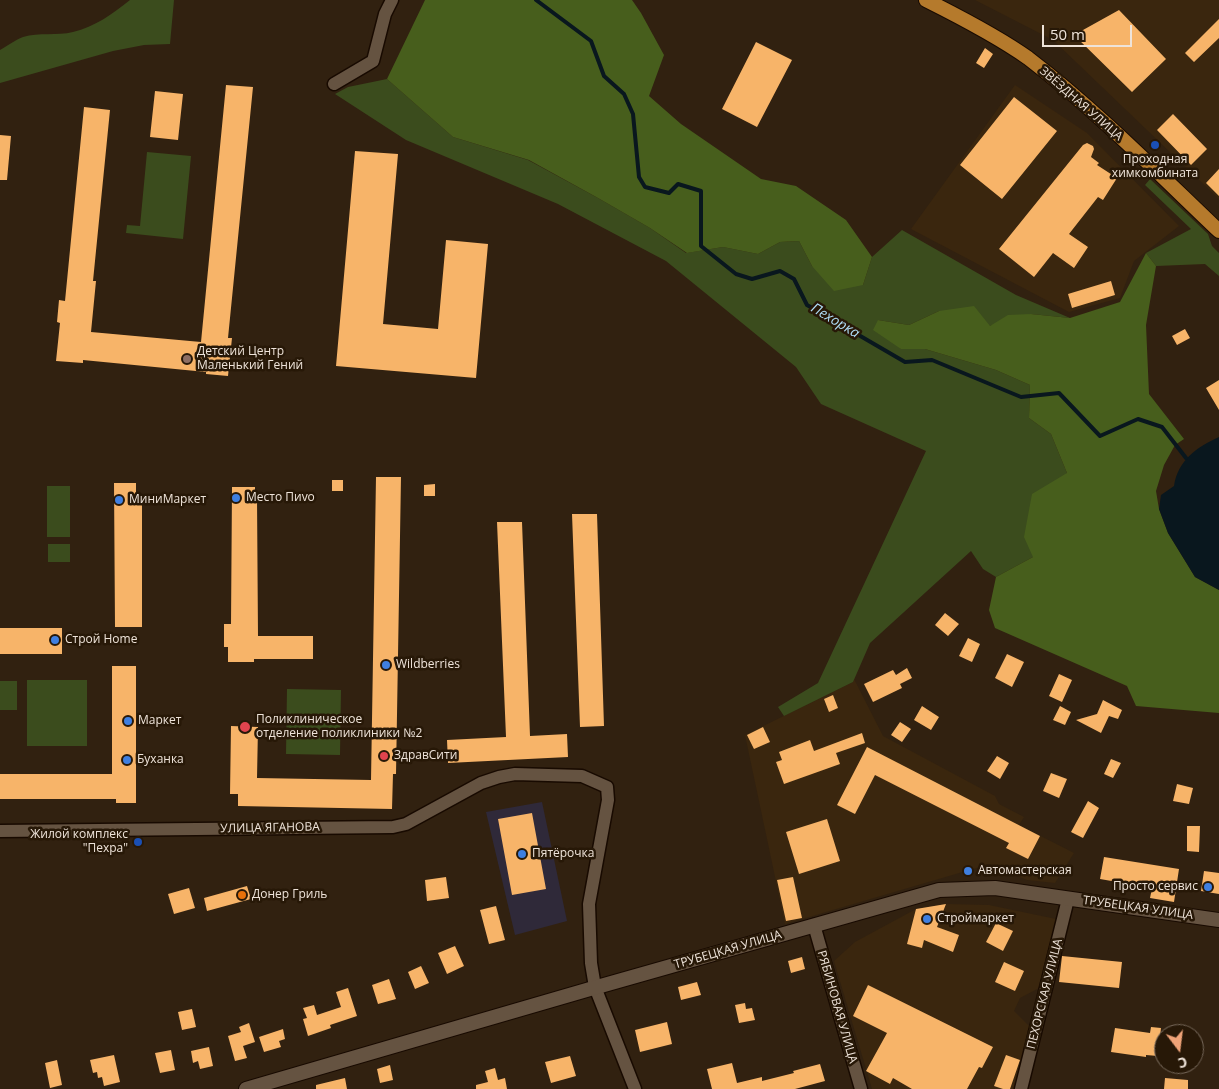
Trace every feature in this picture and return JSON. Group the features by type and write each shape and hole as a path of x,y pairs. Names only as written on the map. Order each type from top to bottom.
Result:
{"main road":[{"name":"ЗВЁЗДНАЯ УЛИЦА","path":"926,0 965,20 1026,57 1088,106 1219,231"},
{"name":"ТРУБЕЦКАЯ УЛИЦА","path":"246,1089 595,987 939,890 995,888 1219,920"}],"street":[{"path":"334,84 374,61 385,14 392,0"},
{"name":"УЛИЦА ЯГАНОВА","path":"0,831 393,827 406,824 481,783 499,777 515,774 582,776 607,787 608,800 589,904 591,963 595,987"},
{"name":"ПЕХОРСКАЯ УЛИЦА","path":"1021,1089 1068,899"},
{"name":"РЯБИНОВАЯ УЛИЦА","path":"814,925 861,1089"},
{"path":"595,987 635,1089"}],"shaded area":[{"path":"975,0 1219,0 1219,199 1053,40"},
{"path":"1015,85 1087,133 1179,226 1134,261 1120,298 1069,312 911,229"},
{"path":"1219,437 1219,590 1195,577 1168,533 1159,509 1161,495 1174,486 1176,477 1184,462 1203,445"},
{"path":"854,679 883,736 995,796 999,804 1024,817 1019,825 1074,853 1055,883 1027,880 990,864 785,924 745,735 853,682"},
{"path":"542,802 567,921 515,935 486,812"},
{"path":"946,904 989,905 1056,919 1039,988 1020,998 1014,1011 1031,1028 1016,1089 872,1089 834,961 855,942 916,909"}],"green space":[{"path":"130,0 174,0 170,44 144,45 113,51 0,83 0,50 14,41 35,35 81,30 110,15"},
{"path":"425,0 632,0 664,55 649,96 681,124 761,179 796,186 846,220 872,257 863,285 834,291 812,266 799,241 780,242 758,254 723,247 687,253 650,228 529,160 453,137 387,79"},
{"path":"387,79 453,137 528,160 650,228 686,253 723,247 758,254 780,242 799,241 812,266 863,285 872,257 902,230 1016,295 1070,318 1031,314 990,326 939,311 909,325 878,320 901,349 925,349 996,370 1030,385 1029,418 1051,434 1067,473 1033,557 996,577 983,569 971,551 870,643 853,682 784,716 778,707 818,683 926,451 821,404 796,367 666,261 558,204 406,140 335,94 348,87"},
{"path":"147,152 191,156 183,239 126,233 127,225 140,226"},
{"path":"1150,179 1208,234 1212,246 1219,253 1219,276 1205,264 1156,266 1146,253 1191,229 1145,185"},
{"path":"1146,253 1156,266 1146,325 1149,394 1184,439 1175,445 1164,465 1156,491 1159,509 1168,533 1195,577 1219,590 1219,713 1136,706 1127,686 995,628 989,610 996,577 1033,557 1024,537 1032,494 1067,473 1051,434 1029,418 1030,385 996,370 925,349 901,349 873,330 878,320 909,325 939,311 974,306 990,326 1008,315 1031,314 1070,318 1120,302"},
{"path":"47,486 70,486 70,537 47,537"},
{"path":"48,544 70,544 70,562 48,562"},
{"path":"27,680 87,680 87,746 27,746"},
{"path":"0,681 17,681 17,710 0,710"},
{"path":"287,689 341,690 340,755 286,754"}],"building":[{"path":"1119,10 1166,59 1132,92 1074,35"},
{"path":"1219,19 1219,38 1194,62 1185,53"},
{"path":"756,42 792,60 757,127 722,109"},
{"path":"985,48 993,54 984,68 976,63"},
{"path":"226,85 253,87 228,338 232,338 228,376 206,374 206,372 83,360 83,363 56,361 60,323 57,322 59,300 65,301 84,107 110,110 93,281 96,281 91,332 201,342"},
{"path":"155,91 183,94 178,140 150,137"},
{"path":"1014,97 1057,131 1002,199 960,165"},
{"path":"1173,114 1207,149 1191,165 1157,130"},
{"path":"0,135 11,136 7,180 0,180"},
{"path":"1087,143 1093,146 1094,149 1091,157 1099,163 1097,165 1117,178 1103,200 1098,197 1069,234 1088,247 1074,268 1053,253 1034,277 999,249 1083,145"},
{"path":"355,151 398,154 383,324 438,329 446,240 488,244 476,378 336,366"},
{"path":"1219,169 1219,196 1206,183"},
{"path":"1111,281 1115,295 1072,308 1068,294"},
{"path":"1185,329 1190,338 1177,345 1172,336"},
{"path":"1219,380 1219,410 1206,388"},
{"path":"376,477 401,477 396,774 393,774 392,809 238,806 238,794 230,794 231,726 258,727 257,778 371,780"},
{"path":"332,480 343,480 343,491 332,491"},
{"path":"114,483 136,483 136,500 142,500 142,627 115,627"},
{"path":"435,484 435,496 424,496 424,485"},
{"path":"232,487 255,487 255,498 257,498 258,636 313,636 313,659 254,659 254,662 228,662 228,647 224,647 224,624 231,624"},
{"path":"572,514 597,514 604,726 580,727"},
{"path":"497,522 522,522 530,736 567,734 568,757 448,763 447,740 506,737"},
{"path":"945,613 959,624 948,636 935,625"},
{"path":"0,628 62,628 62,654 0,654"},
{"path":"968,638 980,644 972,662 959,656"},
{"path":"1007,654 1024,662 1012,687 995,678"},
{"path":"112,666 136,666 136,803 116,803 116,799 0,799 0,774 112,774"},
{"path":"907,668 912,678 900,684 902,688 873,702 864,684 893,670 896,675"},
{"path":"1059,674 1072,680 1062,702 1049,696"},
{"path":"833,695 838,708 829,712 824,699"},
{"path":"1103,700 1122,710 1118,719 1109,716 1101,733 1076,720 1097,714"},
{"path":"922,706 939,717 931,730 914,720"},
{"path":"1060,706 1071,712 1065,725 1053,720"},
{"path":"900,722 911,729 902,742 891,735"},
{"path":"763,727 770,742 754,749 747,735"},
{"path":"862,733 865,743 836,753 840,764 784,784 776,762 782,760 779,752 810,740 814,751"},
{"path":"867,747 1040,836 1028,859 1006,848 1009,843 875,775 855,814 837,805"},
{"path":"997,756 1009,763 1000,779 987,771"},
{"path":"1111,759 1121,763 1113,778 1104,774"},
{"path":"1051,773 1067,779 1059,798 1043,791"},
{"path":"1177,784 1193,788 1189,804 1173,801"},
{"path":"1088,801 1099,808 1083,838 1071,832"},
{"name":"Пятёрочка","path":"532,813 546,889 512,895 498,819"},
{"path":"827,819 840,861 799,874 786,832"},
{"path":"1187,826 1200,826 1199,852 1187,851"},
{"path":"1104,857 1179,869 1174,902 1150,898 1152,888 1100,879"},
{"path":"1204,871 1219,873 1219,894 1201,891"},
{"path":"446,877 449,898 427,901 425,880"},
{"path":"793,877 802,918 786,921 777,880"},
{"path":"247,886 251,899 207,911 204,898"},
{"path":"189,888 195,908 174,914 168,894"},
{"path":"946,904 937,927 959,935 953,952 924,940 922,948 907,944 916,909"},
{"path":"496,906 505,940 489,944 480,910"},
{"path":"996,923 1013,931 1003,951 986,942"},
{"path":"455,946 464,966 447,974 438,953"},
{"path":"1062,956 1122,962 1119,988 1059,982"},
{"path":"802,957 805,969 791,973 788,961"},
{"path":"1004,962 1024,971 1015,991 995,982"},
{"path":"421,966 429,983 415,989 408,972"},
{"path":"389,979 396,999 378,1004 372,985"},
{"path":"697,982 701,995 681,1000 678,987"},
{"path":"868,985 993,1047 982,1068 979,1067 967,1089 912,1089 893,1078 890,1084 866,1071 887,1033 853,1016"},
{"path":"348,988 357,1016 330,1025 331,1028 308,1036 303,1019 307,1018 303,1008 314,1005 317,1015 341,1007 336,992"},
{"path":"745,1003 746,1009 752,1008 755,1020 739,1023 735,1005"},
{"path":"192,1009 196,1027 182,1030 178,1012"},
{"path":"667,1022 672,1044 640,1052 635,1030"},
{"path":"249,1023 255,1042 243,1046 247,1058 235,1061 228,1036 241,1032 239,1027"},
{"path":"1151,1027 1154,1027 1154,1056 1146,1055 1146,1057 1111,1052 1115,1028 1150,1033"},
{"path":"283,1029 285,1039 279,1041 281,1047 264,1052 259,1037"},
{"path":"209,1047 213,1066 200,1069 198,1061 193,1063 191,1051"},
{"path":"171,1050 175,1070 160,1073 155,1053"},
{"path":"114,1055 120,1082 104,1086 102,1077 98,1078 97,1072 93,1073 90,1060"},
{"path":"1006,1055 1020,1060 1010,1089 994,1086"},
{"path":"570,1056 576,1076 551,1083 545,1062"},
{"path":"57,1060 62,1085 50,1088 45,1063"},
{"path":"732,1063 737,1083 762,1077 762,1081 820,1064 825,1081 795,1089 712,1089 707,1069"},
{"path":"390,1065 393,1080 380,1083 377,1069"},
{"path":"495,1068 498,1080 505,1078 507,1089 476,1089 476,1085 488,1082 485,1071"},
{"path":"345,1078 347,1089 316,1089 316,1085"},
{"path":"1165,1078 1188,1080 1188,1089 1164,1089"}],"waterway":[{"name":"Пехорка","path":"536,0 591,41 604,76 624,94 633,114 639,177 645,187 669,193 678,184 701,191 701,246 736,274 752,279 780,271 794,279 807,305 905,362 932,360 1021,397 1059,393 1100,436 1138,419 1162,427 1186,458"}],"place":[{"name":"Проходная химкомбината","path":"1155,145"},
{"name":"Детский Центр Маленький Гений","path":"187,359"},
{"name":"Место Пиvо","path":"236,498"},
{"name":"МиниМаркет","path":"119,500"},
{"name":"Строй Home","path":"55,640"},
{"name":"Wildberries","path":"386,665"},
{"name":"Маркет","path":"128,721"},
{"name":"Поликлиническое отделение поликлиники №2","path":"245,727"},
{"name":"ЗдравСити","path":"384,756"},
{"name":"Буханка","path":"127,760"},
{"name":"Жилой комплекс \"Пехра\"","path":"138,842"},
{"name":"Пятёрочка","path":"522,854"},
{"name":"Автомастерская","path":"968,871"},
{"name":"Просто сервис","path":"1208,887"},
{"name":"Донер Гриль","path":"242,895"},
{"name":"Строймаркет","path":"927,919"}]}
